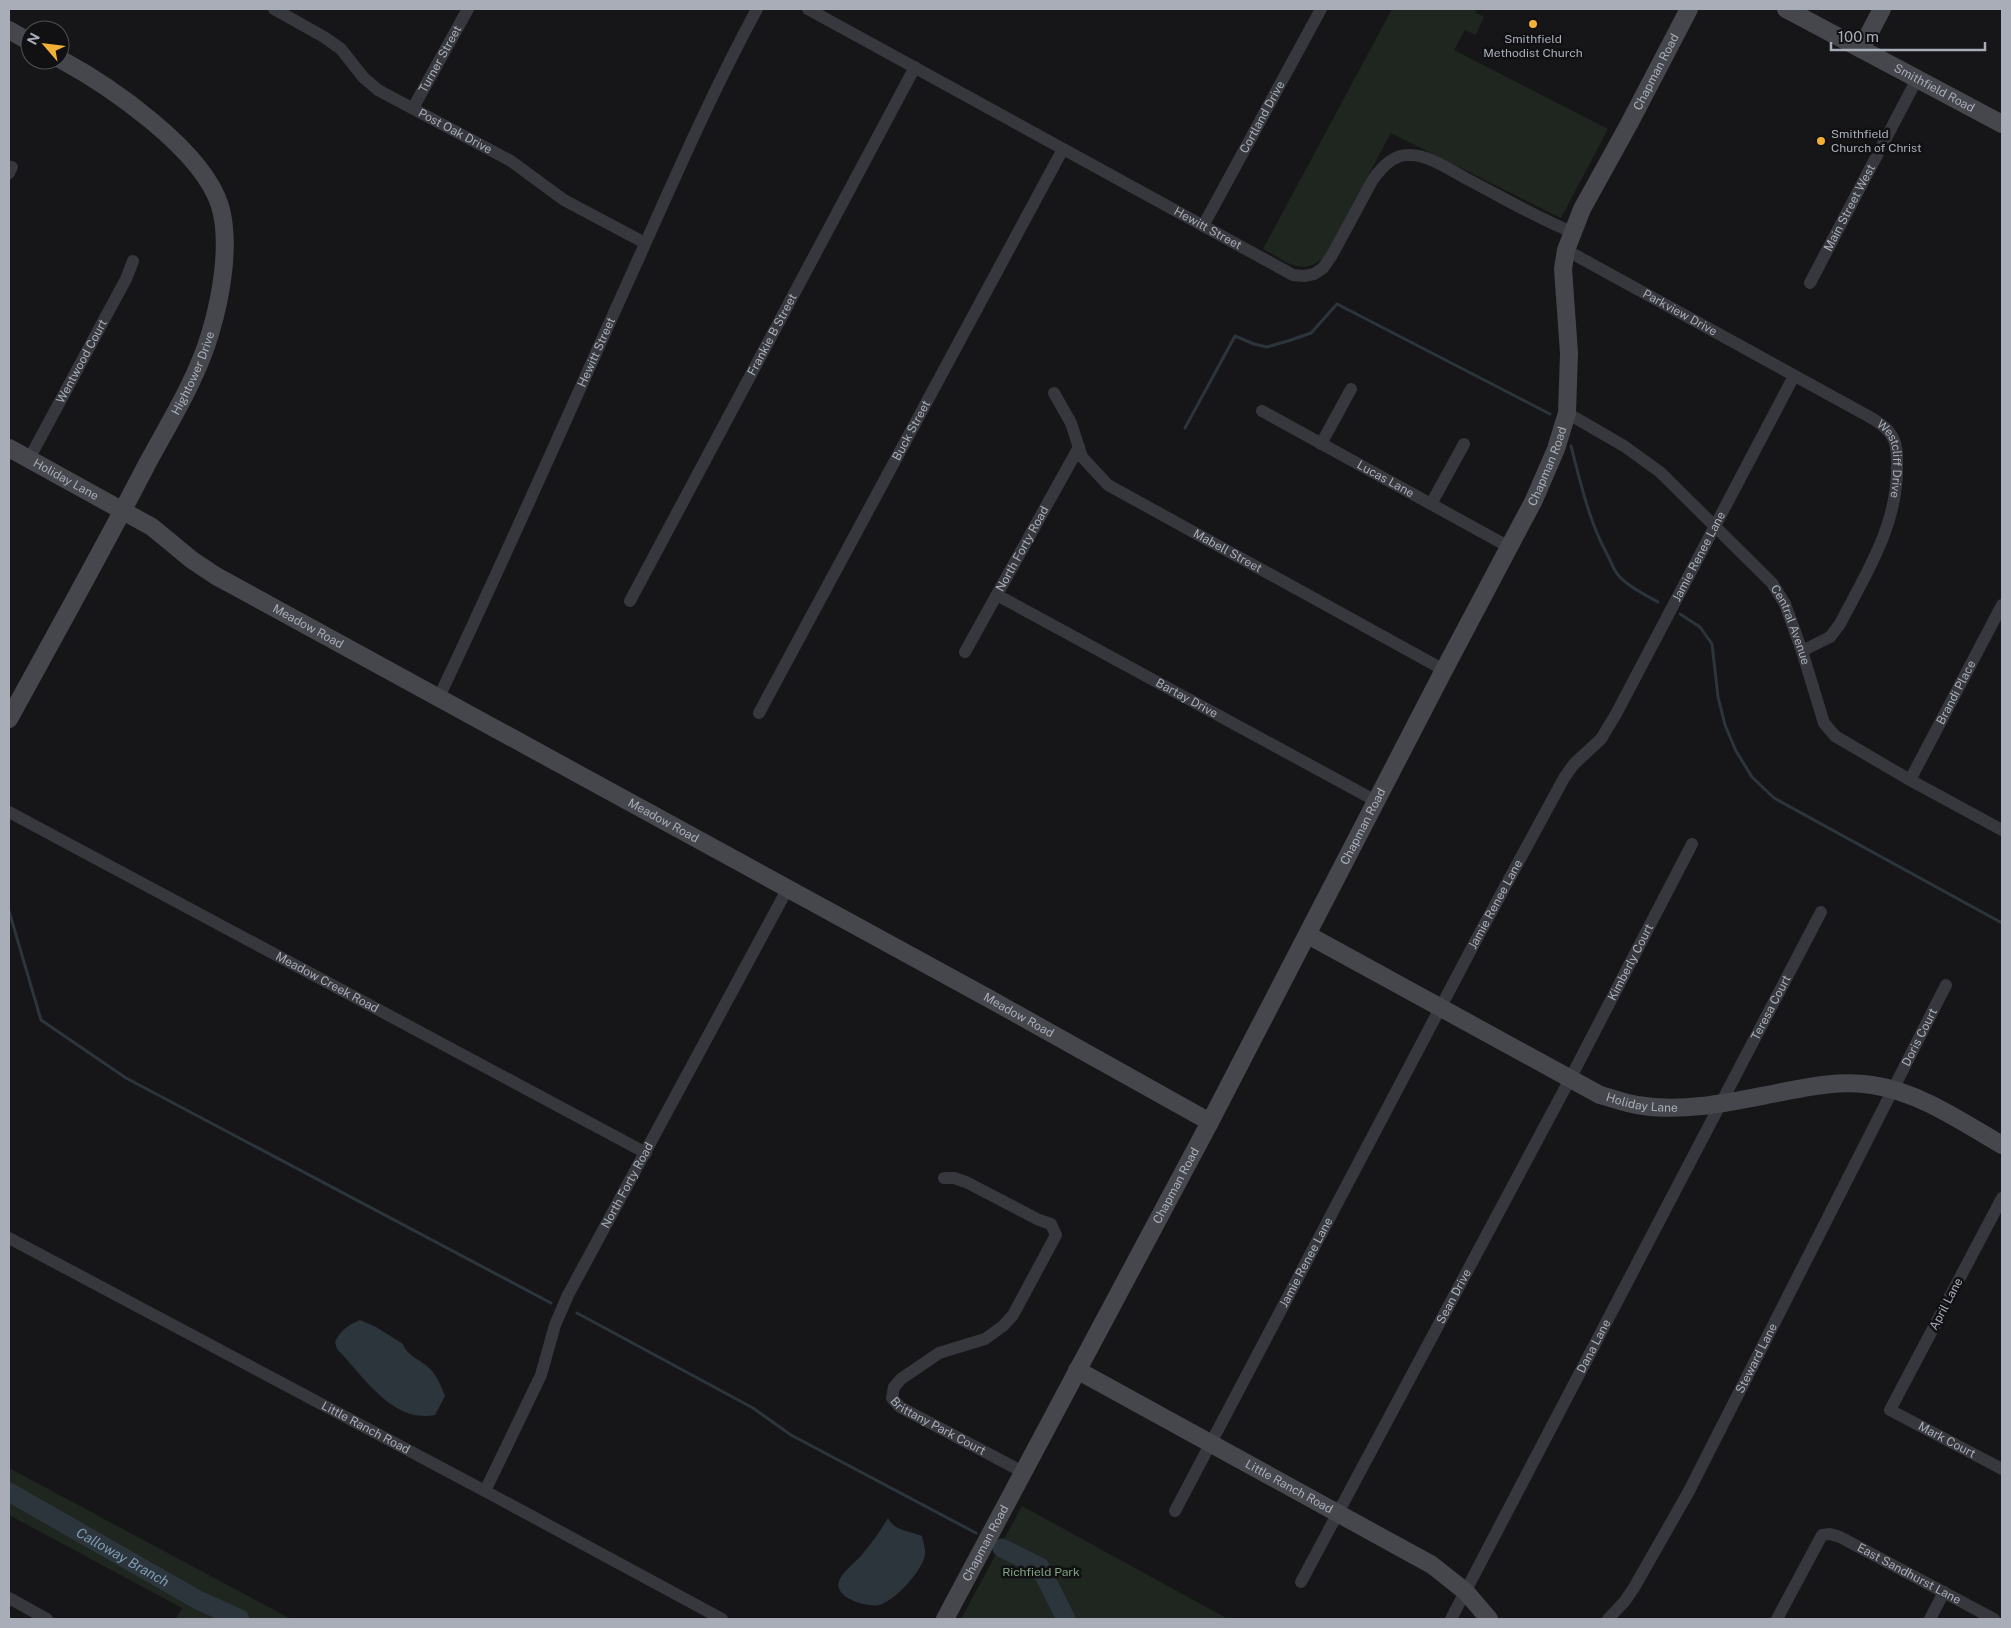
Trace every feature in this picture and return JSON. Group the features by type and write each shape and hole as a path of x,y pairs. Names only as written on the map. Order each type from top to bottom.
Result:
{"street":[{"name":"Post Oak Drive","path":"274,9 295,14 341,49 363,77 378,90 511,161 564,200 645,244"},
{"name":"Turner Street","path":"413,108 468,9"},
{"name":"Hewitt Street","path":"439,697 520,524 702,119 757,9"},
{"name":"Hewitt Street","path":"808,9 1293,275 1304,276 1314,274 1323,268 1372,181 1388,163 1405,155 1415,155 1443,166 1572,232"},
{"name":"Cortland Drive","path":"1203,226 1320,9"},
{"name":"Chapman Road","path":"946,1619 1210,1122 1534,500 1550,463 1567,413 1569,353 1563,269 1566,250 1582,209 1689,9"},
{"name":"Smithfield Road","path":"1786,9 2002,124"},
{"path":"1861,49 1882,9"},
{"path":"9,30 20,36"},
{"name":"Hightower Drive","path":"9,719 123,510 200,362 216,311 224,261 224,230 220,206 212,186 196,164 133,106 88,74 70,64"},
{"name":"Frankie B Street","path":"630,601 915,67"},
{"name":"Main Street West","path":"1810,283 1917,79"},
{"name":"Buck Street","path":"759,713 1063,149"},
{"name":"Parkview Drive","path":"1566,250 1794,376"},
{"name":"Wentwood Court","path":"29,459 126,279 133,261"},
{"name":"Jamie Renee Lane","path":"1175,1511 1441,1006 1564,778 1574,764 1601,739 1616,714 1794,376"},
{"name":"Westcliff Drive","path":"1794,376 1880,423 1893,437 1897,450 1894,507 1886,535 1840,624 1830,637 1802,651"},
{"path":"1321,444 1351,389"},
{"name":"Mabell Street","path":"1054,393 1071,423 1082,457 1108,485 1444,670"},
{"name":"Lucas Lane","path":"1262,411 1509,547"},
{"name":"Central Avenue","path":"1567,413 1624,446 1660,472 1715,524 1772,583 1785,604 1824,722 1835,736 1910,780 2002,830"},
{"path":"1431,504 1464,444"},
{"name":"North Forty Road","path":"965,652 1079,447"},
{"name":"Holiday Lane","path":"9,448 123,510"},
{"name":"Meadow Road","path":"123,510 152,527 192,560 216,576 788,888 1210,1122"},
{"name":"Bartay Drive","path":"997,595 1376,801"},
{"name":"Brandi Place","path":"1910,780 2002,606"},
{"name":"Meadow Creek Road","path":"9,812 646,1152"},
{"name":"Kimberly Court","path":"1570,1079 1692,844"},
{"name":"North Forty Road","path":"485,1491 542,1375 555,1325 568,1295 788,888"},
{"name":"Teresa Court","path":"1722,1103 1821,912"},
{"name":"Holiday Lane","path":"1308,935 1441,1006 1570,1079 1600,1094 1636,1105 1692,1107 1820,1085 1849,1083 1894,1089 1942,1110 2002,1145"},
{"name":"Doris Court","path":"1894,1089 1946,985"},
{"name":"Sean Drive","path":"1301,1582 1570,1079"},
{"name":"Steward Lane","path":"1608,1619 1625,1601 1635,1586 1689,1491 1894,1089"},
{"name":"Dana Lane","path":"1451,1619 1722,1103"},
{"name":"Brittany Park Court","path":"944,1178 954,1178 966,1182 1039,1220 1052,1224 1056,1234 1013,1315 1004,1326 985,1338 939,1353 901,1379 894,1387 892,1398 900,1407 1023,1472"},
{"name":"April Lane","path":"1890,1410 2002,1198"},
{"name":"Little Ranch Road","path":"9,1238 722,1619"},
{"name":"Little Ranch Road","path":"1078,1370 1432,1565 1466,1592 1489,1619"},
{"name":"Mark Court","path":"1890,1410 2002,1469"},
{"name":"East Sandhurst Lane","path":"1777,1619 1822,1535 1830,1534 1840,1537 1994,1619"},
{"path":"1930,1619 1944,1592"},
{"path":"9,1598 47,1619"}],"green space":[{"path":"1392,9 1477,9 1475,12 1484,17 1476,35 1465,30 1454,50 1608,129 1561,218 1391,133 1325,256 1309,266 1294,266 1263,249"},
{"path":"9,1468 291,1619 176,1619 182,1608 9,1515"},
{"name":"Richfield Park","path":"1022,1506 1228,1619 961,1619"}],"shaded area":[{"path":"360,1320 376,1327 403,1344 407,1351 432,1371 439,1381 445,1396 435,1415 420,1416 405,1412 392,1405 368,1384 337,1349 335,1342 342,1331"},
{"path":"888,1518 894,1526 922,1536 925,1555 919,1569 900,1592 879,1605 867,1605 846,1597 841,1592 839,1581 871,1544"}],"waterway":[{"path":"1185,428 1235,336 1267,347 1291,340 1311,333 1337,304 1550,414"},
{"path":"1571,446 1591,516 1601,543 1614,569 1627,584 1658,602"},
{"path":"1680,614 1700,627 1712,644 1718,697 1725,725 1736,751 1752,777 1774,798 2002,923"},
{"path":"9,911 41,1020 126,1078 551,1303"},
{"path":"577,1313 753,1408 791,1435 976,1533"},
{"name":"Calloway Branch","path":"9,1492 198,1600 240,1619"},
{"path":"1002,1548 1040,1567 1066,1619"},
{"path":"214,1619 226,1613"}],"place":[{"name":"Smithfield Methodist Church","path":"1533,24"},
{"name":"Smithfield Church of Christ","path":"1821,141"}]}
